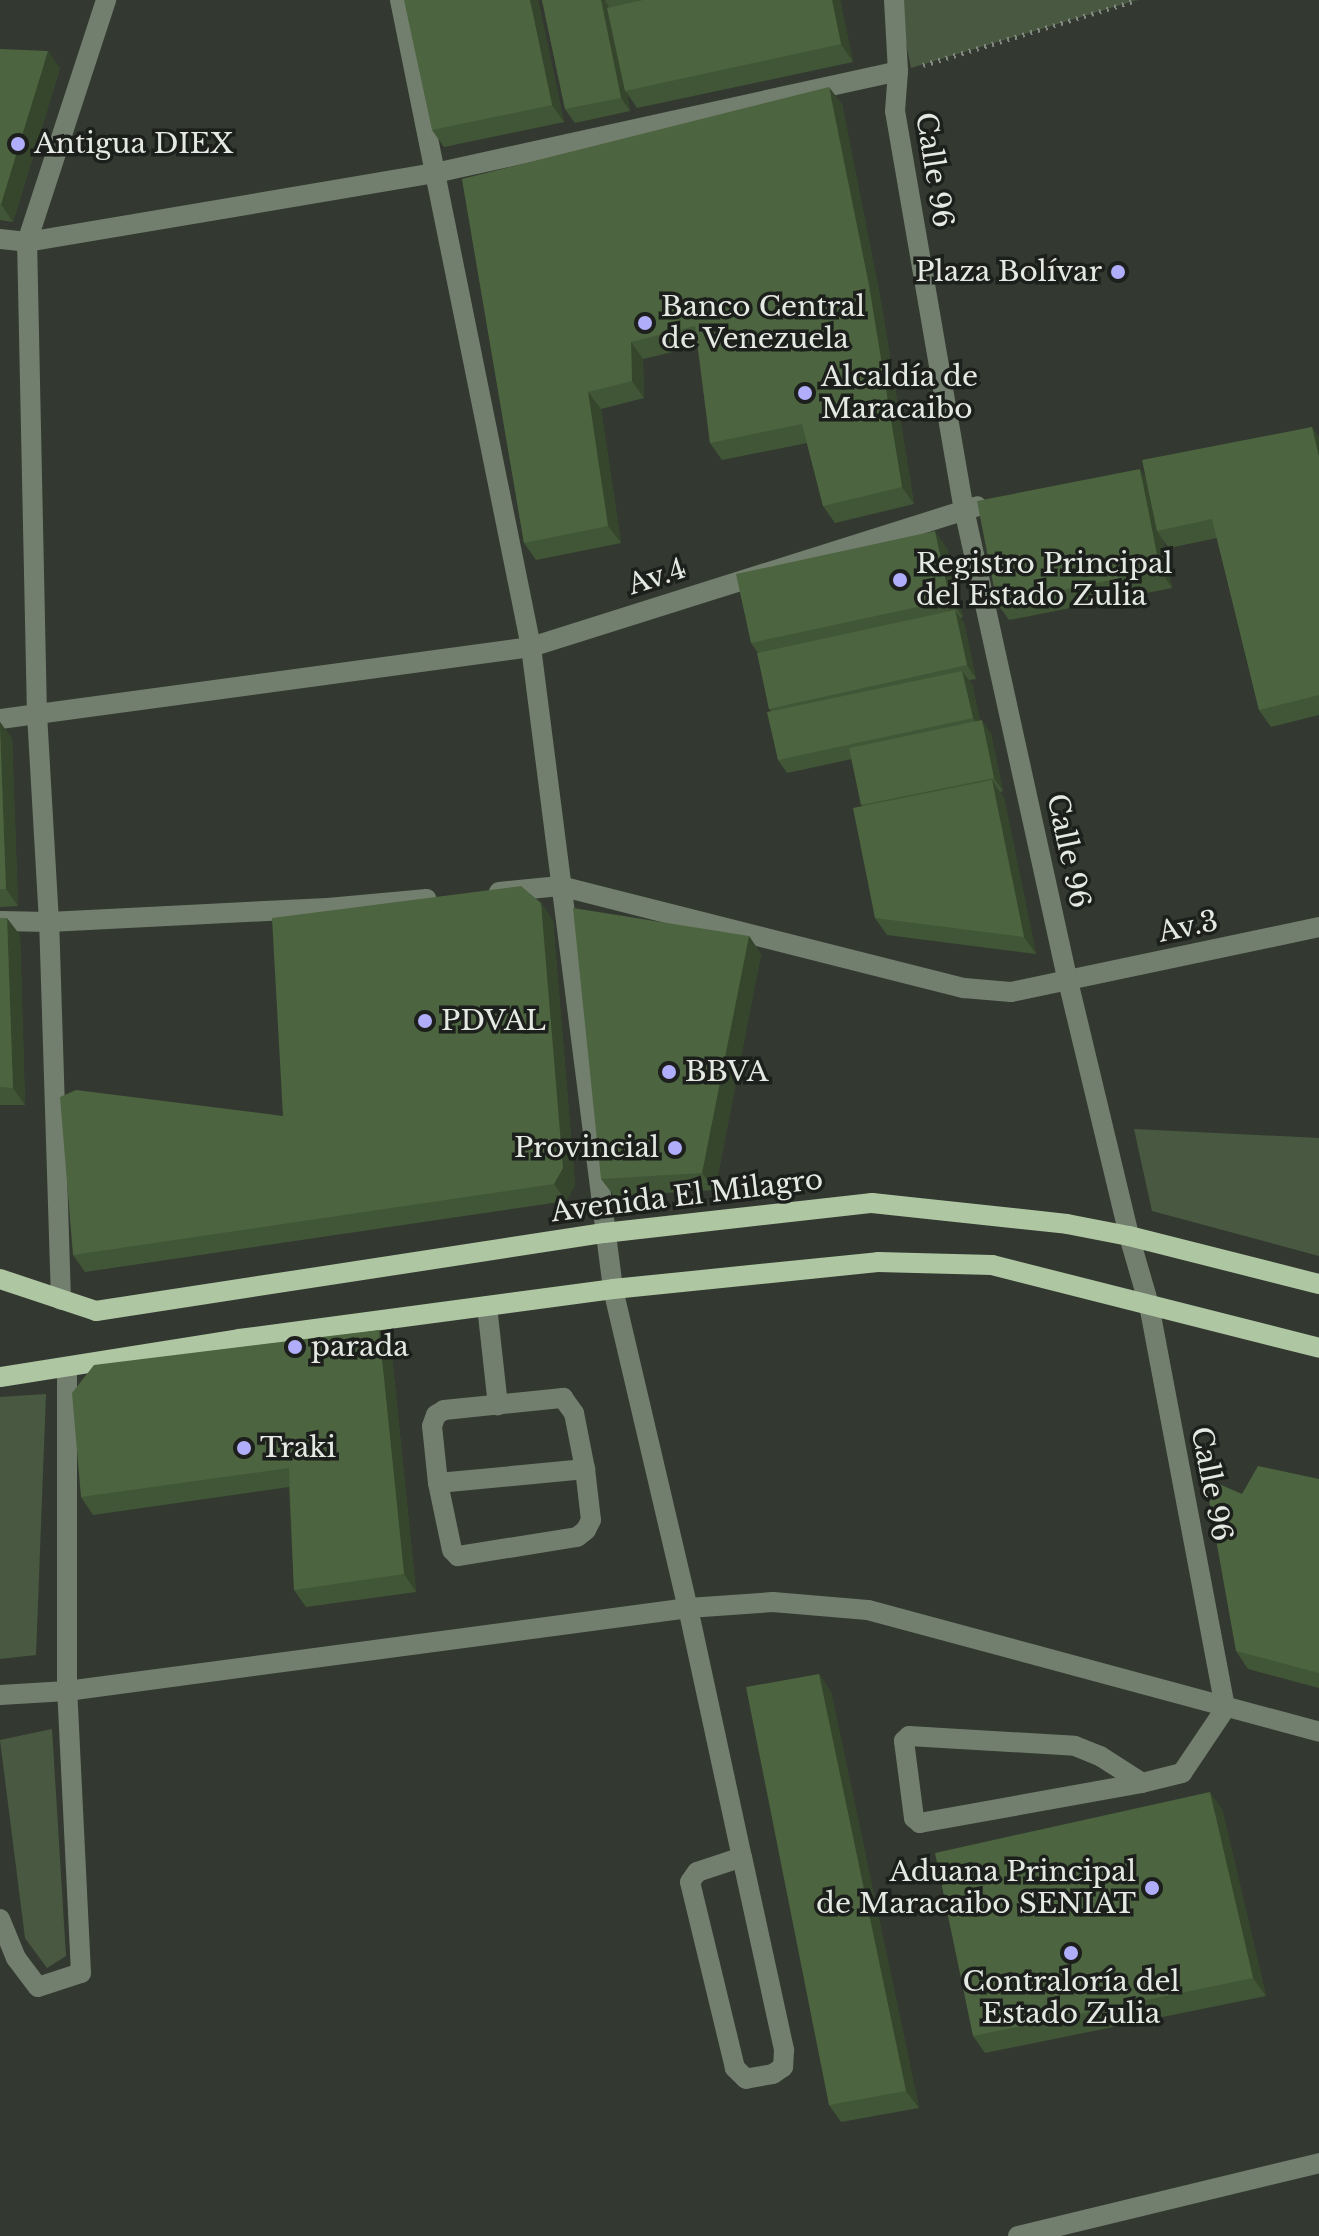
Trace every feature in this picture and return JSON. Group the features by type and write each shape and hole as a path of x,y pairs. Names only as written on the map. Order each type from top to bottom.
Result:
{"main road":[{"name":"Avenida El Milagro","path":"0,1279 96,1311 604,1233 872,1203 1009,1217 1129,1236 1319,1284"},
{"path":"0,1377 613,1289 892,1262 992,1265 1319,1348"}],"street":[{"path":"61,1300 49,922 37,716 27,242 106,0"},
{"path":"400,0 531,647 613,1289 688,1608 784,2050 783,2067 773,2074 746,2079 735,2068 690,1882 697,1872 742,1857"},
{"name":"Calle 96","path":"894,0 898,71 895,111 964,509 1068,981 1129,1236 1149,1305 1225,1709"},
{"path":"0,239 27,242 435,173 898,71"},
{"name":"Av.4","path":"0,719 531,647 964,509 995,502"},
{"path":"482,894 560,886"},
{"name":"Av.3","path":"560,886 964,988 1011,992 1319,927"},
{"path":"0,921 49,922 328,908 451,897"},
{"path":"487,1306 498,1405"},
{"path":"0,1919 16,1958 38,1987 81,1973 67,1691 67,1367"},
{"path":"563,1398 574,1413 591,1520 577,1537 458,1556 452,1550 438,1483 432,1426 436,1415 444,1410 498,1405 563,1398"},
{"path":"438,1483 585,1469"},
{"path":"0,1695 67,1691 688,1608 773,1602 868,1610 1319,1732"},
{"path":"1142,1783 1100,1756 1075,1746 916,1735 904,1741 914,1818 920,1823 1142,1783 1182,1773 1225,1709"},
{"path":"1018,2236 1319,2163"}],"path":[{"path":"898,71 1137,0"}],"green space":[{"path":"897,0 1137,0 911,68"},
{"path":"1134,1129 1319,1138 1319,1256 1152,1211"},
{"path":"46,1394 36,1655 0,1659 0,1397"},
{"path":"52,1729 66,1956 47,1968 25,1938 0,1740"}],"building":[{"path":"404,0 530,0 552,105 432,130"},
{"path":"542,0 601,0 621,98 565,109"},
{"path":"643,0 832,0 841,44 625,91 607,8"},
{"path":"0,49 48,51 1,204 0,204"},
{"name":"Banco Central de Venezuela","path":"829,87 869,285 902,487 823,506 802,424 710,443 695,326 631,342 632,381 588,392 608,526 524,543 462,179"},
{"path":"1312,427 1319,457 1319,695 1259,710 1212,519 1157,531 1142,460"},
{"path":"1140,469 1160,570 997,603 977,501"},
{"path":"935,531 950,600 751,643 736,574"},
{"path":"955,610 967,665 769,709 757,653"},
{"path":"962,671 973,718 778,760 767,712"},
{"path":"982,720 994,778 861,805 849,748"},
{"path":"0,731 6,889 0,889"},
{"path":"992,780 1024,937 875,918 853,808"},
{"name":"PDVAL","path":"521,886 541,903 563,1168 554,1184 73,1255 60,1097 76,1090 283,1116 272,918"},
{"name":"BBVA","path":"573,908 749,936 702,1173 601,1179"},
{"path":"0,918 7,918 13,1088 0,1087"},
{"name":"Traki","path":"379,1330 404,1574 294,1590 289,1468 81,1497 72,1393 94,1365"},
{"path":"1258,1466 1319,1479 1319,1673 1236,1651 1205,1478 1242,1494"},
{"path":"819,1674 906,2091 829,2105 746,1687"},
{"path":"1210,1792 1253,1978 973,2036 935,1853"}],"place":[{"name":"Antigua DIEX","path":"18,144"},
{"name":"Plaza Bolívar","path":"1118,272"},
{"name":"Banco Central de Venezuela","path":"645,323"},
{"name":"Alcaldía de Maracaibo","path":"805,393"},
{"name":"Registro Principal del Estado Zulia","path":"900,580"},
{"name":"PDVAL","path":"425,1021"},
{"name":"BBVA","path":"669,1072"},
{"name":"Provincial","path":"675,1148"},
{"name":"parada","path":"295,1347"},
{"name":"Traki","path":"244,1448"},
{"name":"Aduana Principal de Maracaibo SENIAT","path":"1152,1888"},
{"name":"Contraloría del Estado Zulia","path":"1071,1953"}]}
